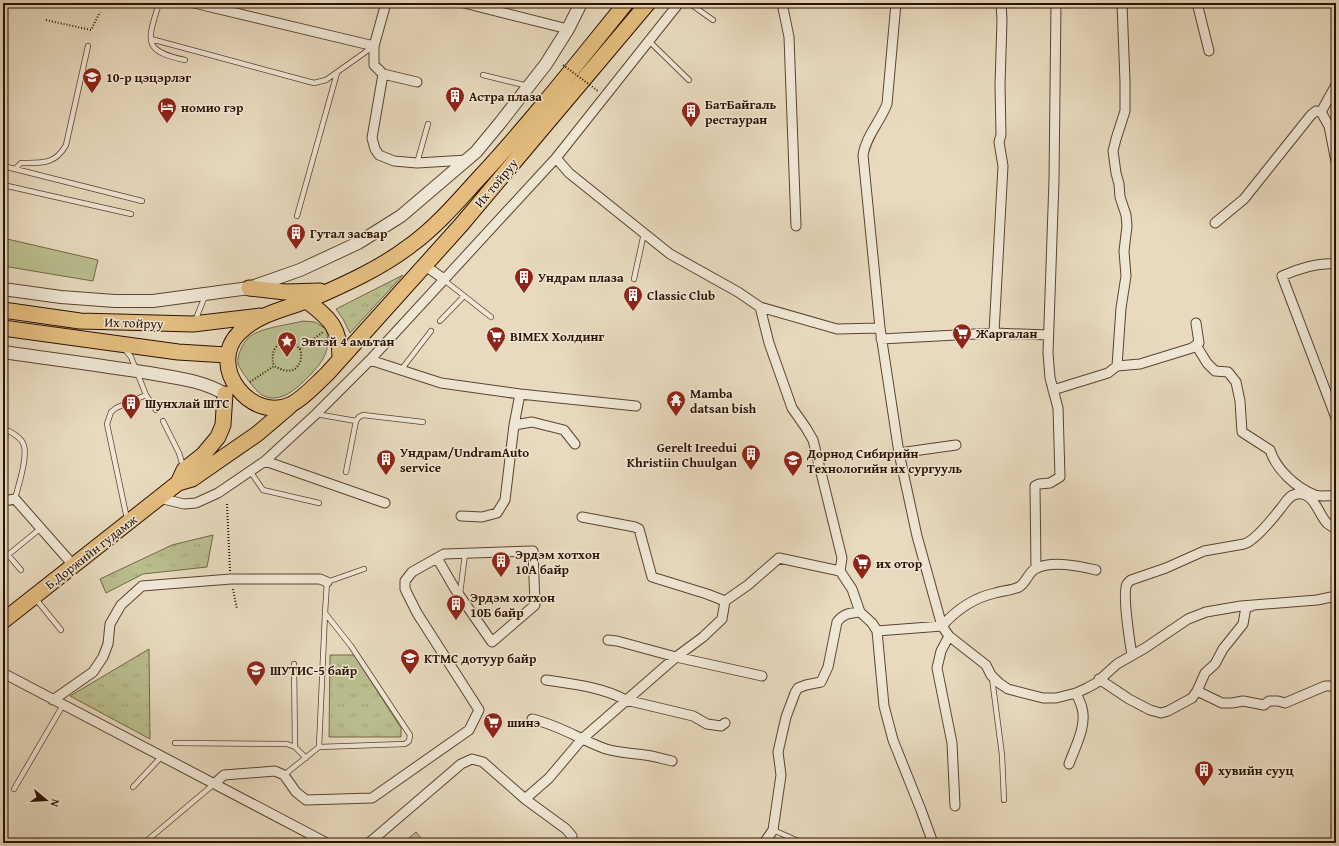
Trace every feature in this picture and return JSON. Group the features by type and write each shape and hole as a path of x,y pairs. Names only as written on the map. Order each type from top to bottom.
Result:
{"main road":[{"name":"Их тойруу","path":"3,310 80,321 193,324 265,315 307,301 350,282 393,258 436,226 505,150 626,3"},
{"name":"Их тойруу","path":"181,477 192,479 257,434 327,374 461,225 648,3"},
{"path":"249,288 285,292 329,291"},
{"path":"307,301 324,315 336,329 340,346 340,358"},
{"path":"265,315 239,333 233,340 227,355 229,373 238,389 260,406 267,408 278,408 292,404"},
{"name":"Их тойруу","path":"3,328 178,352 227,355"},
{"name":"Б.Доржийн гудамж","path":"3,621 159,498 203,456 218,437 223,425 225,394"}],"street":[{"path":"194,3 374,46"},
{"path":"386,3 374,46 374,65 383,74 416,82"},
{"path":"464,3 568,29"},
{"path":"3,289 61,297 115,301 153,301 249,288 300,270 358,243 401,216 467,160 500,123 546,64 568,29 581,3"},
{"path":"159,498 184,504 196,503 218,494 265,460 316,414 370,360 556,158 679,3"},
{"path":"784,3 783,8 789,37 796,226"},
{"path":"896,3 887,104 866,143 863,155 881,339 899,453 916,536 942,626 949,636 986,665 991,675 1008,689 1043,698 1056,698 1076,693 1087,688 1116,664 1145,648 1188,619 1215,610 1317,600 1336,596"},
{"path":"994,333 1003,166 999,142 1001,135 1001,3"},
{"path":"1036,568 1035,486 1050,483 1060,477 1058,408 1050,378 1048,335 1054,180 1056,3"},
{"path":"1117,366 1121,308 1126,276 1124,251 1127,226 1126,215 1120,197 1113,151 1125,111 1122,3"},
{"path":"1197,3 1209,51"},
{"path":"383,74 372,138 378,155 394,161 417,163 467,160"},
{"path":"1321,112 1336,84"},
{"path":"1215,223 1244,199 1311,115 1316,111 1321,112"},
{"path":"1321,112 1329,126 1336,162"},
{"path":"556,158 569,173 670,254 738,292 760,307 837,329 880,328"},
{"path":"1336,264 1329,263 1293,271 1282,276 1336,418"},
{"path":"424,265 444,279"},
{"path":"760,307 769,342 792,408 813,440 842,558 840,571 852,589 860,612 872,623 877,631 884,706 891,733 933,843"},
{"path":"1053,390 1108,373 1117,366 1140,364 1192,348 1199,343 1196,323"},
{"path":"881,339 994,333 1048,335"},
{"path":"1196,345 1207,363 1215,371 1228,372 1236,382 1240,401 1242,432 1270,450 1272,456 1293,483 1316,496 1336,496"},
{"path":"3,352 137,371 197,382 212,386 225,394"},
{"path":"370,360 441,382 520,394 636,406"},
{"path":"461,516 482,517 497,513 505,500 514,425 520,394"},
{"path":"514,425 532,422 564,430 574,444"},
{"path":"899,453 956,445"},
{"path":"265,460 384,502"},
{"path":"1132,655 1125,590 1127,583 1131,580 1166,568 1204,551 1250,542 1287,500 1296,494 1301,494 1313,500 1326,522 1336,529"},
{"path":"3,501 15,499 74,566"},
{"path":"582,517 636,527 639,529 652,577 725,601"},
{"path":"214,784 224,775 275,771 284,775 296,792 306,800 372,798 469,730 479,710 417,613 405,589 405,581 412,572 444,554 534,551 535,605 492,642 437,558"},
{"path":"525,799 549,778 582,739 676,657 703,637 722,619 725,601 779,558 840,571"},
{"path":"877,631 942,626 953,613 971,601 991,594 1020,587 1029,574 1036,568 1070,564 1096,570"},
{"path":"53,700 93,672 103,657 108,644 110,624 121,605 142,586 231,580 320,579 327,582"},
{"path":"1099,679 1129,699 1150,710 1161,713 1192,698 1197,691 1205,673 1215,664 1223,649 1243,624 1246,607 1256,605"},
{"path":"764,843 773,830 781,775 778,752 786,717 795,693 798,688 821,682 828,667 837,622 841,616 848,613 860,612"},
{"path":"949,636 941,651 937,668 952,743 955,806"},
{"path":"608,640 762,676"},
{"path":"3,673 214,784 312,840 327,843"},
{"path":"546,680 592,688 626,700 693,716 707,724 721,726 725,723"},
{"path":"1197,691 1216,701 1227,704 1243,700 1264,704 1269,701 1285,703 1324,686 1336,686"},
{"path":"1069,764 1081,730 1083,718 1082,708 1076,693"},
{"path":"532,719 548,723 594,744 620,752 646,755 672,761"},
{"path":"369,843 461,764 472,758 483,762 525,799 566,829 572,836 570,843"}],"lane":[{"path":"159,3 151,30 152,44 158,52 185,60"},
{"path":"689,3 713,20"},
{"path":"151,39 314,83 326,80 374,46"},
{"path":"649,40 689,80"},
{"path":"15,169 21,163 46,163 63,152 66,145 88,46"},
{"path":"297,216 337,73"},
{"path":"483,75 529,86"},
{"path":"417,163 428,124"},
{"path":"3,166 142,201"},
{"path":"3,185 132,214"},
{"path":"634,279 644,234"},
{"path":"444,279 491,318"},
{"path":"193,324 205,294"},
{"path":"440,321 464,296"},
{"path":"401,370 431,331"},
{"path":"120,344 131,357 146,395 156,410"},
{"path":"128,523 107,424 111,412 116,408 146,395"},
{"path":"316,414 356,421"},
{"path":"346,472 356,421 363,415 423,422"},
{"path":"163,421 179,453 181,477"},
{"path":"3,433 8,431 17,435 23,444 24,463 15,499"},
{"path":"250,471 263,490 319,503"},
{"path":"3,559 41,528"},
{"path":"3,549 21,570"},
{"path":"460,595 465,554"},
{"path":"319,747 327,582 364,569"},
{"path":"34,597 61,630"},
{"path":"284,775 319,747 405,744 409,741 410,735 351,646 325,613"},
{"path":"294,664 295,747"},
{"path":"991,675 1002,755 1004,800"},
{"path":"14,789 63,705"},
{"path":"175,743 287,744 295,747 306,758"},
{"path":"132,787 162,756"},
{"path":"144,843 214,784"},
{"path":"773,830 804,843"}],"path":[{"path":"46,20 91,30 100,12"},
{"path":"563,65 598,91"},
{"path":"300,349 326,329"},
{"path":"290,343 296,345 300,349 302,355 301,360 294,369 288,371 274,366 272,358 273,351 277,345 290,343"},
{"path":"250,382 274,366"},
{"path":"227,504 231,580 237,609"}],"green space":[{"path":"3,238 98,260 93,281 3,266"},
{"path":"403,275 350,333 336,309"},
{"path":"303,321 315,322 326,329 328,342 326,353 312,373 294,390 277,398 270,398 262,395 248,381 238,364 238,357 242,347 248,338 259,332 274,327"},
{"path":"213,535 207,567 143,574 106,593 100,579 172,545"},
{"path":"149,649 150,739 70,696"},
{"path":"330,655 354,655 401,728 401,737 329,737"},
{"path":"416,832 425,843 403,843"}],"place":[{"name":"10-р цэцэрлэг","path":"92,94"},
{"name":"Астра плаза","path":"455,113"},
{"name":"номио гэр","path":"167,124"},
{"name":"БатБайгаль рестауран","path":"691,128"},
{"name":"Гутал засвар","path":"296,250"},
{"name":"Ундрам плаза","path":"524,294"},
{"name":"Classic Club","path":"633,312"},
{"name":"Жаргалан","path":"962,350"},
{"name":"BIMEX Холдинг","path":"496,353"},
{"name":"Эвтэй 4 амьтан","path":"287,358"},
{"name":"Mamba datsan bish","path":"676,417"},
{"name":"Шунхлай ШТС","path":"131,420"},
{"name":"Gerelt Ireedui Khristiin Chuulgan","path":"751,471"},
{"name":"Ундрам/UndramAuto service","path":"386,476"},
{"name":"Дорнод Сибирийн Технологийн их сургууль","path":"793,477"},
{"name":"Эрдэм хотхон 10А байр","path":"501,578"},
{"name":"их отор","path":"862,580"},
{"name":"Эрдэм хотхон 10Б байр","path":"456,621"},
{"name":"KTMC дотуур байр","path":"410,675"},
{"name":"ШУТИС-5 байр","path":"256,687"},
{"name":"шинэ","path":"493,739"},
{"name":"хувийн сууц","path":"1204,787"}]}
